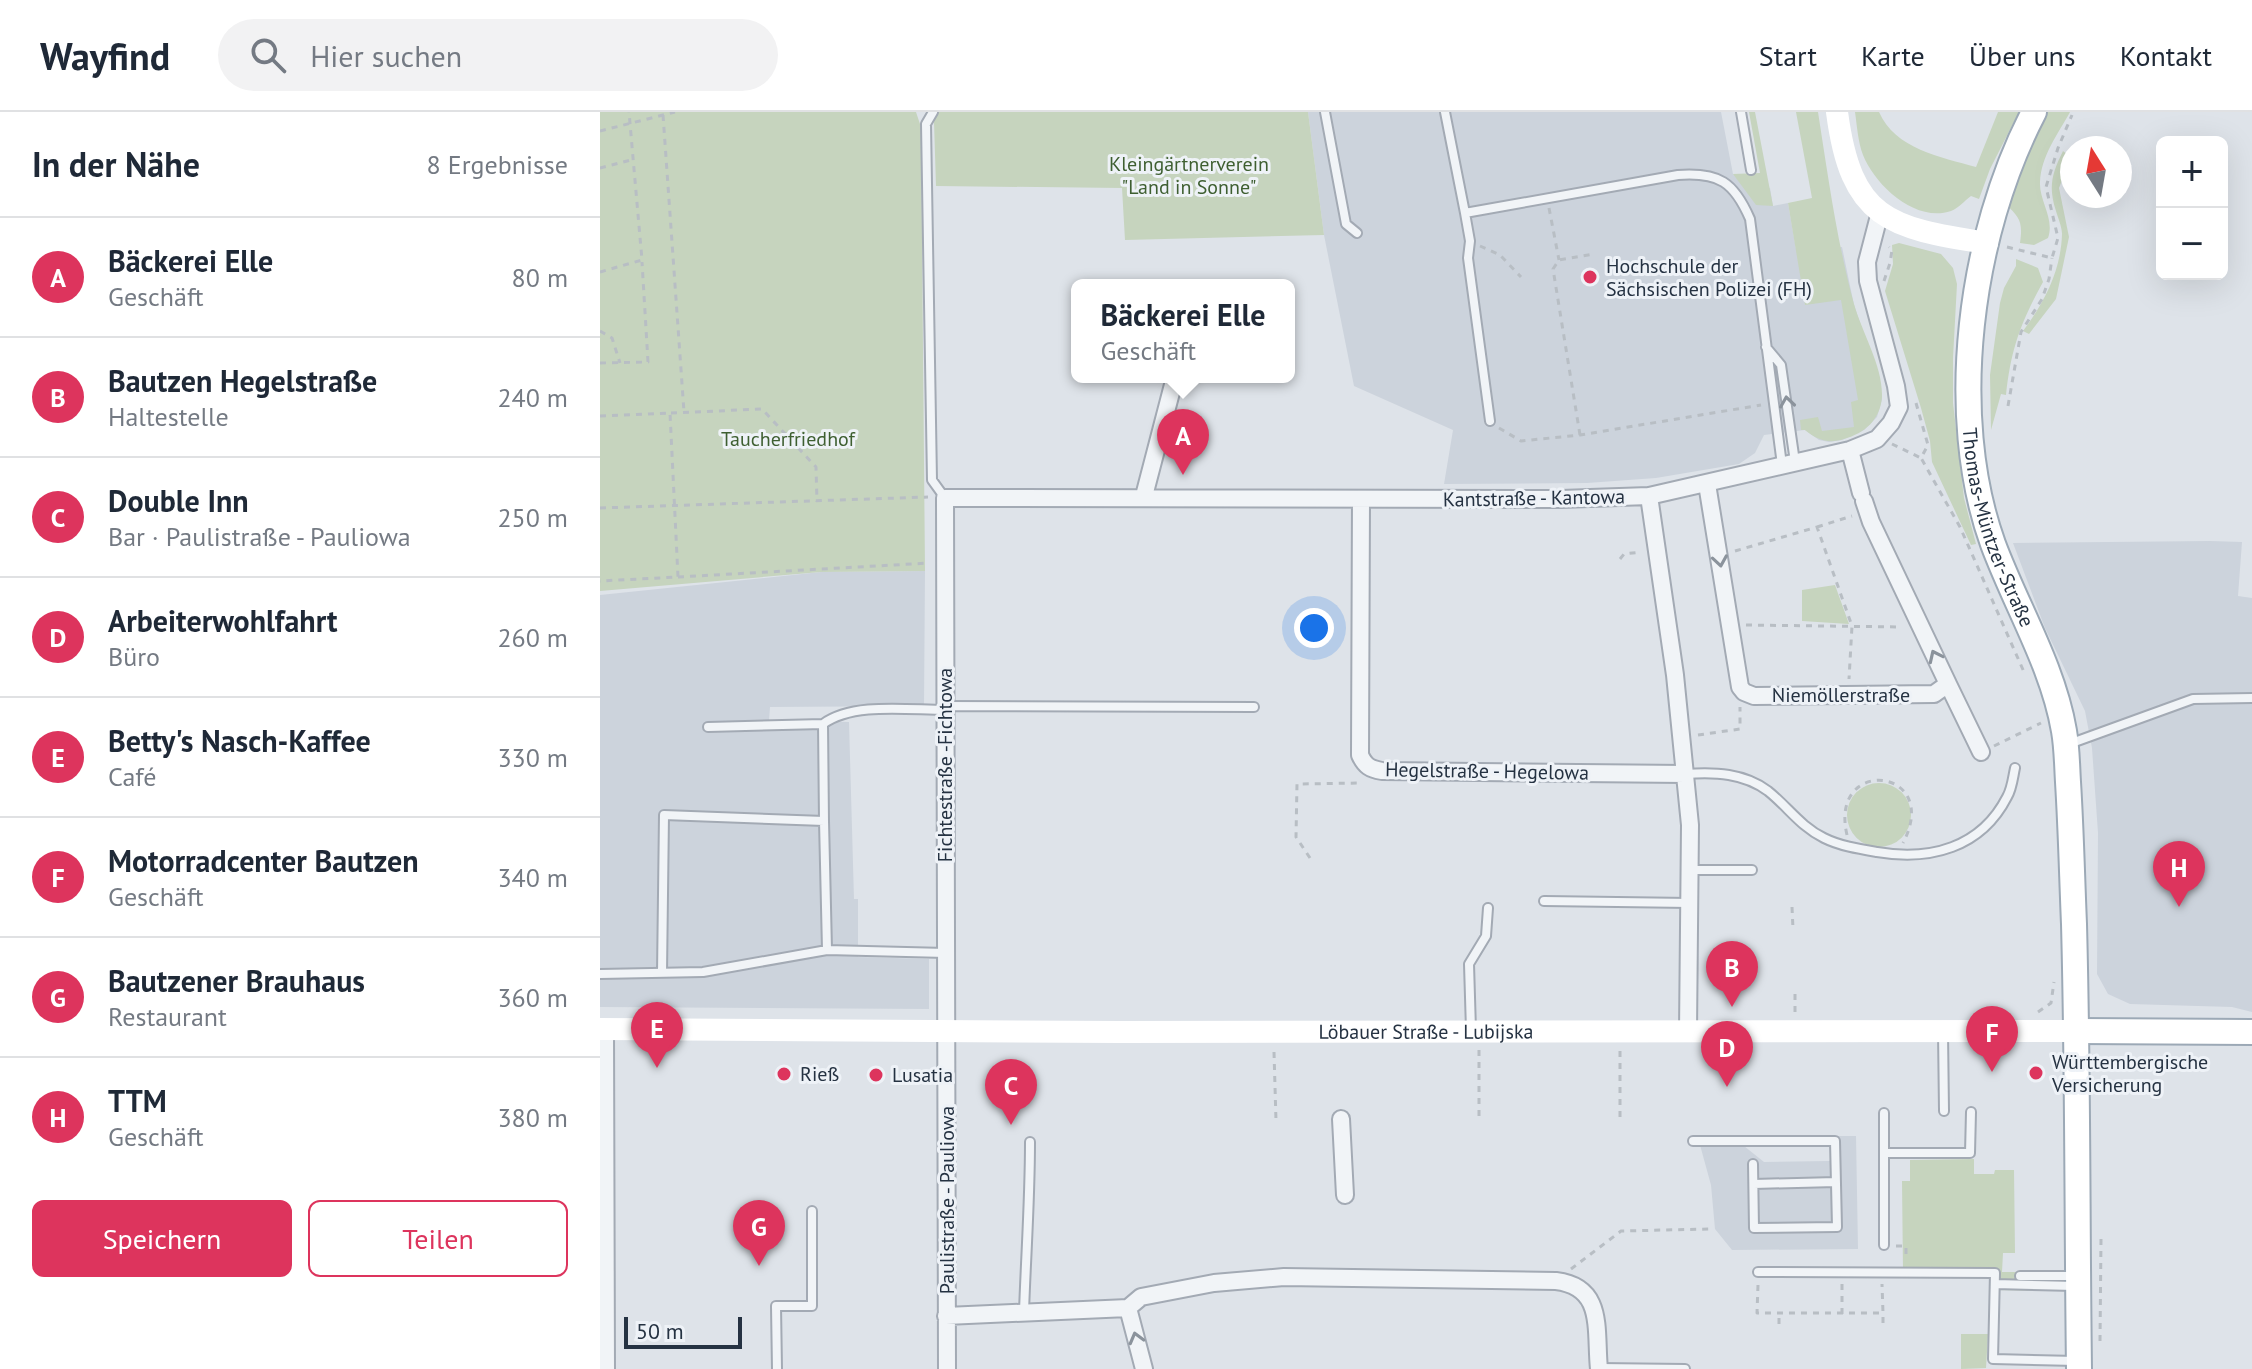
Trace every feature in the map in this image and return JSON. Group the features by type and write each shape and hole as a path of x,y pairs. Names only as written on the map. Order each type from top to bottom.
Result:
{"main road":[{"path":"1837,112 1850,174 1865,199 1880,212 1929,234 1987,243"},
{"name":"Thomas-Müntzer-Straße","path":"2034,112 2022,135 1987,243 1973,330 1969,392 1971,452 1977,488 1993,543 2053,689 2056,738 2071,839 2077,1031 2079,1365"},
{"name":"Löbauer Straße - Lubijska","path":"603,1029 2252,1032"}],"street":[{"path":"1877,439 1891,423 1899,407 1868,281 1867,262 1880,212"},
{"path":"1144,496 1173,383"},
{"name":"Kantstraße - Kantowa","path":"945,498 1561,499 1649,496 1850,450 1877,439"},
{"path":"1850,450 1864,502 1981,752"},
{"name":"Niemöllerstraße","path":"1707,484 1740,687 1744,692 1754,696 1934,694 1948,684"},
{"path":"1649,496 1686,774 1691,870 1688,1032"},
{"name":"Fichtestraße -Fichtowa","path":"945,498 947,1032"},
{"name":"Hegelstraße - Hegelowa","path":"1361,499 1360,755 1370,769 1686,774"},
{"path":"603,1029 606,1369"},
{"name":"Paulistraße - Pauliowa","path":"947,1032 947,1369"},
{"path":"1341,1119 1345,1195"},
{"path":"946,1316 1128,1308 1141,1297 1156,1294 1214,1283 1284,1277 1556,1281 1571,1283 1593,1303 1598,1368"},
{"path":"1128,1308 1144,1369"}],"lane":[{"path":"933,112 926,124 932,480 945,498"},
{"path":"1325,112 1346,224 1357,233"},
{"path":"1445,112 1470,241 1468,258 1490,421"},
{"path":"1741,112 1751,170"},
{"path":"1465,213 1678,175 1715,177 1733,188 1750,219 1773,403 1789,464"},
{"path":"1766,347 1781,365 1789,464"},
{"path":"2056,738 2193,699 2252,698"},
{"path":"708,727 823,724 844,712 859,710 1254,707"},
{"path":"823,724 827,950"},
{"path":"1686,774 1710,772 1739,776 1767,790 1807,828 1826,839 1850,847 1897,855 1930,854 1969,841 1991,820 2008,796 2015,768"},
{"path":"662,973 664,815 824,821"},
{"path":"1691,870 1752,870"},
{"path":"1544,901 1691,903"},
{"path":"1474,1030 1469,964 1486,936 1488,908"},
{"path":"600,974 703,972 827,950 946,953"},
{"path":"1943,1032 1944,1111"},
{"path":"1884,1153 1970,1153 1971,1112"},
{"path":"1884,1113 1884,1245"},
{"path":"1693,1141 1835,1141 1837,1227 1754,1228 1753,1164"},
{"path":"1024,1312 1027,1227 1031,1212 1030,1142"},
{"path":"1754,1184 1836,1182"},
{"path":"777,1369 776,1306 812,1306 812,1211"},
{"path":"1758,1272 1995,1273 1997,1316 1993,1359 1986,1368"},
{"path":"2020,1276 2079,1281"},
{"path":"1995,1284 2079,1281"},
{"path":"1993,1359 2079,1365"},
{"path":"1598,1368 1685,1369"}],"path":[{"path":"600,363 648,362 629,112"},
{"path":"600,131 675,112"},
{"path":"663,115 684,412"},
{"path":"2008,406 2021,332 2042,299 2049,279 2058,238 2046,187 2072,115"},
{"path":"600,168 633,160"},
{"path":"1547,199 1559,260 1553,269 1580,435"},
{"path":"1873,235 1892,250 1881,288"},
{"path":"1470,241 1500,255 1521,277"},
{"path":"1987,243 2052,258"},
{"path":"1559,260 1594,254"},
{"path":"600,272 642,260"},
{"path":"600,331 612,338 620,363"},
{"path":"1913,393 1928,445 1921,458"},
{"path":"1490,421 1521,441 1580,435 1773,403"},
{"path":"600,416 762,409 816,467 817,502"},
{"path":"670,413 678,577"},
{"path":"1877,439 1921,458 1960,527 2025,672"},
{"path":"600,508 945,498"},
{"path":"1719,556 1817,527 1864,502"},
{"path":"1817,527 1852,626 1848,695"},
{"path":"600,579 929,564 928,550"},
{"path":"1620,559 1624,554 1657,550"},
{"path":"1730,625 1921,627"},
{"path":"1682,737 1740,729 1740,698 1744,692"},
{"path":"1981,752 2044,722 2056,738"},
{"path":"1310,858 1296,837 1297,784 1361,784 1370,769"},
{"path":"1850,847 1843,814 1846,802 1862,784 1886,781 1897,785 1912,804 1911,828 1897,855"},
{"path":"1792,907 1793,929"},
{"path":"2037,1032 2038,1013 2051,1003 2055,974"},
{"path":"1795,988 1795,1032"},
{"path":"1474,1030 1479,1118"},
{"path":"1620,1031 1620,1119"},
{"path":"1274,1032 1276,1121"},
{"path":"1556,1281 1621,1231 1710,1229"},
{"path":"2100,1340 2101,1239"},
{"path":"1884,1245 1906,1246 1906,1272"},
{"path":"1758,1272 1757,1313 1883,1313"},
{"path":"1842,1314 1843,1272"},
{"path":"1882,1272 1883,1323"},
{"path":"1779,1314 1779,1324"}],"shaded area":[{"name":"Hochschule der Sächsischen Polizei (FH)","path":"1308,112 1721,112 1733,174 1747,184 1770,188 1773,206 1788,203 1796,249 1842,247 1854,305 1879,379 1882,399 1877,417 1864,430 1842,440 1819,440 1805,430 1764,435 1755,453 1739,464 1656,478 1587,483 1444,484 1453,430 1354,386 1324,235"},
{"path":"2242,542 2238,596 2252,598 2252,1012 2232,1007 2130,1004 2108,994 2097,974 2098,833 2092,748 2085,711 2045,628 2013,543"},
{"path":"925,571 924,706 770,707 769,720 849,722 858,957 929,959 929,1009 600,1007 600,595 821,572"},
{"path":"1831,1136 1856,1136 1858,1249 1732,1250 1715,1229 1711,1185 1700,1145 1744,1146 1764,1162 1830,1161"}],"green space":[{"name":"Taucherfriedhof","path":"600,112 916,112 921,127 925,571 821,572 600,591"},
{"name":"Kleingärtnerverein \"Land in Sonne\"","path":"937,112 1308,112 1324,235 1125,240 1122,188 936,186 934,122"},
{"path":"1749,112 1755,112 1773,206 1756,205 1733,174 1760,173"},
{"path":"1796,112 1818,112 1848,281 1881,385 1881,405 1875,419 1852,436 1833,441 1819,439 1801,430 1800,420 1818,417 1822,431 1854,427 1851,402 1858,400 1841,300 1805,305 1788,203 1812,198"},
{"path":"1855,112 1879,112 1886,125 1907,143 1934,155 1976,167 1998,112 2019,112 1990,169 1979,199 1971,196 1954,210 1937,213 1924,212 1898,199 1877,178 1861,150"},
{"path":"2043,112 2070,112 2043,163 2040,189 2050,231 2048,238 2034,245 2020,243 2019,220 2005,204"},
{"path":"2060,158 2060,208 2063,208 2069,237 2056,299 2029,334 2023,331 2050,286 2061,248 2062,231 2052,187"},
{"path":"1899,243 1941,254 1953,268 1957,284 1953,403 1964,498 1976,544 1971,545 1932,462 1921,408 1885,291 1893,264 1892,245"},
{"path":"2016,259 2038,268 2043,282 2018,336 2006,395 2001,394 1991,430 1990,375 2000,303"},
{"path":"1835,585 1849,624 1802,621 1802,590"},
{"path":"1879,783 1897,789 1905,797 1911,815 1905,833 1897,841 1879,847 1861,841 1853,833 1847,815 1853,797 1861,789"},
{"path":"1974,1159 1974,1174 2014,1170 2015,1253 2003,1253 2002,1272 2046,1272 2046,1291 1995,1290 1995,1273 1903,1272 1902,1181 1910,1181 1910,1160"},
{"path":"1961,1334 1988,1334 1986,1368 1961,1369"}],"place":[{"name":"Hochschule der Sächsischen Polizei (FH)","path":"1590,277"},
{"name":"Bäckerei Elle","path":"1183,475"},
{"name":"TTM","path":"2179,907"},
{"name":"Bautzen Hegelstraße","path":"1732,1007"},
{"name":"Betty's Nasch-Kaffee","path":"657,1068"},
{"name":"Motorradcenter Bautzen","path":"1992,1072"},
{"name":"Württembergische Versicherung","path":"2036,1073"},
{"name":"Rieß","path":"784,1074"},
{"name":"Lusatia","path":"876,1075"},
{"name":"Arbeiterwohlfahrt","path":"1727,1087"},
{"name":"Double Inn","path":"1011,1125"},
{"name":"Bautzener Brauhaus","path":"759,1266"}]}
